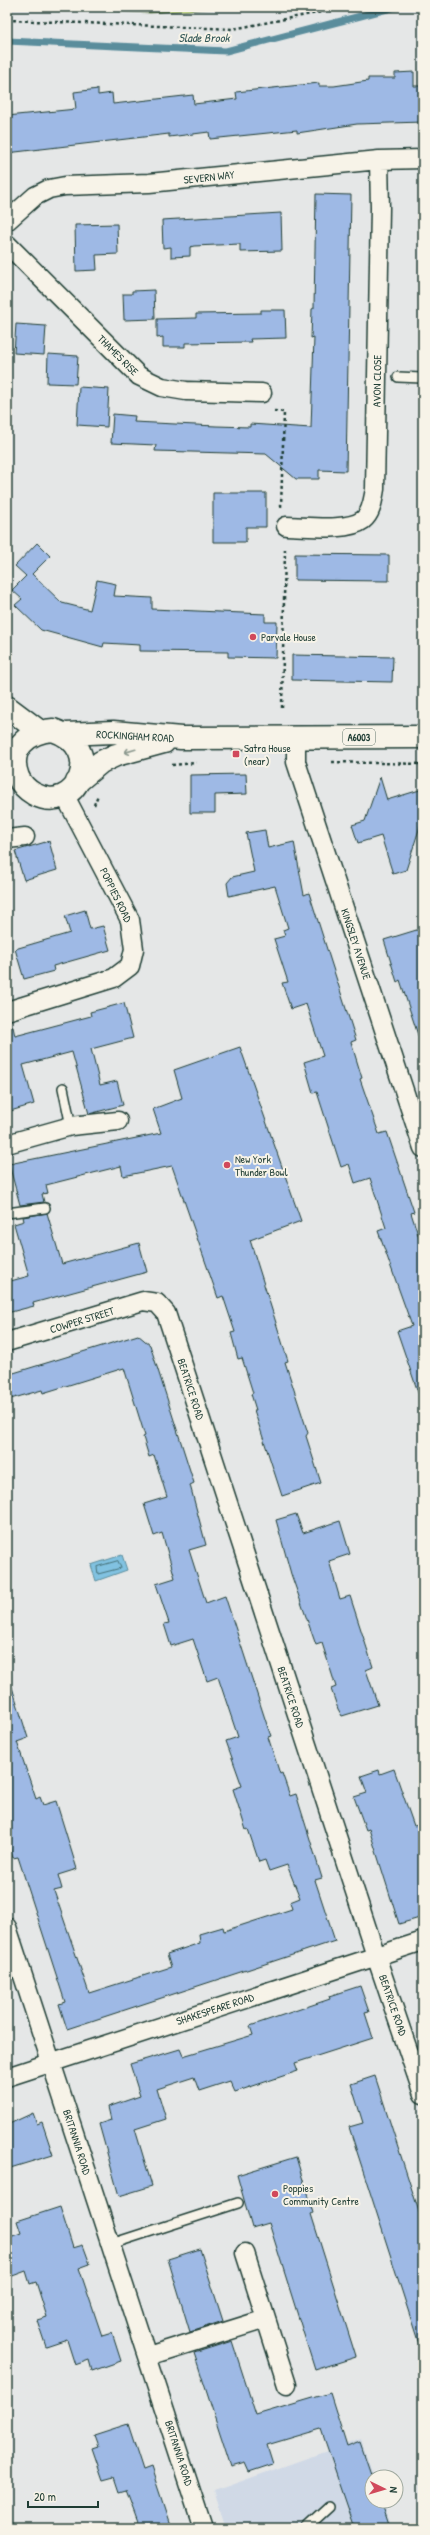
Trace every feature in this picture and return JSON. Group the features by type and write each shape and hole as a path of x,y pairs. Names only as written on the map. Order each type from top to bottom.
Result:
{"main road":[{"path":"7,707 24,737"},
{"path":"7,750 16,780 42,798 71,789 82,769 82,756 76,744 66,734 53,730 24,737"},
{"name":"ROCKINGHAM ROAD","path":"66,734 113,732 181,738 423,737"},
{"path":"16,780 17,752 24,737"},
{"name":"ROCKINGHAM ROAD","path":"71,789 101,762 116,755 181,738"}],"street":[{"name":"SEVERN WAY","path":"7,221 35,196 49,189 65,186 149,183 379,160 423,159"},
{"name":"AVON CLOSE","path":"286,526 347,527 363,520 371,509 375,489 379,160"},
{"name":"THAMES RISE","path":"7,244 139,376 162,387 186,391 262,393"},
{"name":"KINGSLEY AVENUE","path":"296,738 296,762 423,1148"},
{"name":"POPPIES ROAD","path":"7,1010 114,978 130,966 134,949 130,920 71,789"},
{"path":"7,839 25,838"},
{"path":"7,1144 71,1126 118,1121"},
{"name":"COWPER STREET","path":"7,1342 143,1302 157,1303"},
{"name":"BEATRICE ROAD","path":"157,1303 166,1314 376,1956 423,2094"},
{"name":"BRITANNIA ROAD","path":"7,1927 203,2528"},
{"name":"SHAKESPEARE ROAD","path":"7,2077 423,1940"},
{"path":"245,2253 287,2385"},
{"path":"148,2356 266,2319"}],"lane":[{"path":"398,377 422,378"},
{"path":"63,1088 71,1126"},
{"path":"7,1213 45,1208"},
{"path":"111,2244 238,2203"},
{"path":"306,2528 329,2507"}],"path":[{"path":"7,20 233,29 348,7"},
{"path":"164,766 203,762"},
{"path":"327,762 423,764"},
{"path":"92,810 99,792"}],"shaded area":[{"path":"361,2439 371,2469 364,2469 364,2509 385,2509 391,2528 226,2528 214,2491"}],"green space":[{"path":"36,7 236,7 150,13"}],"water":[{"path":"122,1555 127,1570 96,1581 91,1565"}],"building":[{"path":"414,72 414,86 423,86 423,122 357,124 297,133 297,130 210,139 209,132 169,137 169,134 7,153 7,116 76,109 74,92 98,89 98,95 112,93 113,104 193,95 194,104 237,99 236,92 319,83 319,86 334,86 368,81 368,78 395,78 395,73"},
{"path":"316,194 351,195 346,471 319,470 319,479 296,479 266,454 155,451 156,445 111,443 113,414 135,416 134,422 250,427 250,424 311,428 314,337 311,338 312,309 314,308"},
{"path":"281,213 282,251 240,252 240,244 194,246 190,247 190,256 171,257 171,247 163,248 162,220"},
{"path":"117,224 118,254 96,255 97,270 76,271 75,225"},
{"path":"154,290 155,319 124,320 123,294 132,294 132,291"},
{"path":"261,310 285,310 286,338 250,339 251,342 185,343 185,347 163,347 163,337 157,338 157,319 196,318 196,314 261,313"},
{"path":"16,324 46,326 44,355 14,353"},
{"path":"48,354 78,356 76,384 47,383"},
{"path":"79,387 109,389 107,427 77,425"},
{"path":"213,493 266,493 266,527 246,527 246,542 213,542"},
{"path":"37,543 50,556 32,574 62,603 90,610 97,580 116,584 114,596 152,598 152,609 265,614 265,622 277,622 276,658 228,657 228,652 140,651 140,645 104,643 103,647 41,630 15,605 22,599 12,590 26,576 15,566"},
{"path":"295,554 389,555 389,581 295,580"},
{"path":"292,655 393,657 392,682 292,680"},
{"path":"246,774 247,794 215,795 215,813 190,813 190,775"},
{"path":"380,777 387,800 423,789 423,817 406,870 393,874 381,836 358,843 352,825 365,821"},
{"path":"265,830 268,848 294,842 304,895 309,893 356,1040 351,1042 362,1078 360,1079 379,1134 387,1132 414,1212 411,1213 423,1250 423,1397 420,1398 397,1331 412,1326 378,1231 386,1228 370,1178 355,1183 349,1164 341,1167 317,1092 313,1093 304,1062 323,1056 306,1004 291,1009 282,983 288,982 274,939 285,936 283,930 288,928 275,886 229,896 227,883 232,877 254,872 246,833"},
{"path":"49,841 57,870 24,880 15,851"},
{"path":"85,910 90,929 103,926 110,950 53,966 54,971 24,979 15,949 70,933 65,916"},
{"path":"423,928 423,1038 419,1038 400,980 397,982 384,940"},
{"path":"124,1003 133,1038 91,1049 100,1085 117,1081 123,1105 89,1114 72,1052 23,1065 34,1104 7,1112 7,1028 13,1027 15,1036 91,1016 90,1012"},
{"path":"240,1047 301,1221 250,1240 288,1361 285,1362 308,1433 306,1436 321,1483 282,1496 254,1410 256,1410 251,1394 253,1393 242,1358 238,1359 231,1333 235,1332 223,1296 218,1298 172,1166 123,1176 121,1166 46,1185 48,1193 42,1194 44,1202 20,1205 9,1164 161,1133 153,1109 182,1098 174,1070"},
{"path":"47,1213 62,1264 139,1243 147,1272 33,1303 34,1306 7,1313 7,1282 29,1276 14,1224 24,1221 23,1217"},
{"path":"138,1335 150,1345 194,1483 190,1485 206,1545 189,1550 206,1603 225,1596 271,1736 268,1737 280,1774 282,1773 290,1796 296,1794 322,1878 315,1880 335,1941 67,2029 59,2004 65,2002 18,1857 13,1858 7,1839 7,1685 11,1684 28,1738 17,1742 36,1799 40,1797 43,1805 56,1801 77,1869 58,1875 62,1889 54,1891 89,1993 171,1967 167,1954 200,1943 199,1934 223,1927 224,1931 292,1909 290,1902 300,1898 287,1865 269,1871 265,1860 259,1862 248,1829 246,1830 233,1789 242,1786 226,1741 238,1737 218,1677 207,1681 193,1639 171,1646 164,1624 169,1623 156,1584 175,1578 162,1533 154,1536 144,1504 167,1497 154,1455 149,1457 143,1437 145,1436 124,1368 43,1393 42,1390 7,1400 7,1375"},
{"path":"296,1514 303,1533 340,1521 350,1554 329,1561 340,1599 350,1596 373,1667 366,1670 378,1705 342,1716 338,1709 331,1689 336,1687 322,1643 316,1645 291,1574 276,1520"},
{"path":"394,1769 414,1826 419,1825 423,1839 423,1917 399,1924 369,1829 366,1830 354,1797 367,1793 361,1776 379,1770 380,1774"},
{"path":"360,1986 369,2012 365,2013 373,2038 295,2063 298,2071 235,2092 230,2081 199,2091 194,2077 157,2089 166,2119 135,2129 152,2186 119,2196 99,2124 111,2120 108,2107 140,2096 130,2064 180,2049 183,2056 253,2035 250,2026 330,1999 329,1996"},
{"path":"375,2076 423,2224 423,2343 419,2344 349,2127 363,2123 351,2084"},
{"path":"33,2113 37,2124 42,2122 53,2155 7,2169 7,2125"},
{"path":"296,2157 313,2213 311,2214 356,2357 315,2370 269,2223 252,2228 237,2175"},
{"path":"60,2207 73,2248 83,2245 90,2264 79,2268 102,2336 112,2333 121,2361 92,2371 89,2360 75,2365 67,2340 46,2347 37,2320 47,2317 36,2282 30,2284 26,2271 7,2278 7,2238 21,2233 17,2221"},
{"path":"200,2249 223,2321 190,2332 168,2259"},
{"path":"232,2341 256,2415 330,2393 347,2447 360,2442 369,2469 364,2469 364,2509 383,2509 389,2528 355,2528 321,2429 267,2445 273,2464 249,2472 245,2463 231,2467 194,2353"},
{"path":"128,2424 143,2470 151,2467 171,2528 140,2528 126,2490 119,2492 114,2477 103,2480 92,2448 98,2446 94,2435"}],"waterway":[{"name":"Slade Brook","path":"7,41 226,51 395,7"}],"place":[{"name":"Parvale House","path":"253,637"},
{"name":"Satra House (near)","path":"236,754"},
{"name":"New York Thunder Bowl","path":"227,1165"},
{"name":"Poppies Community Centre","path":"275,2194"}]}
